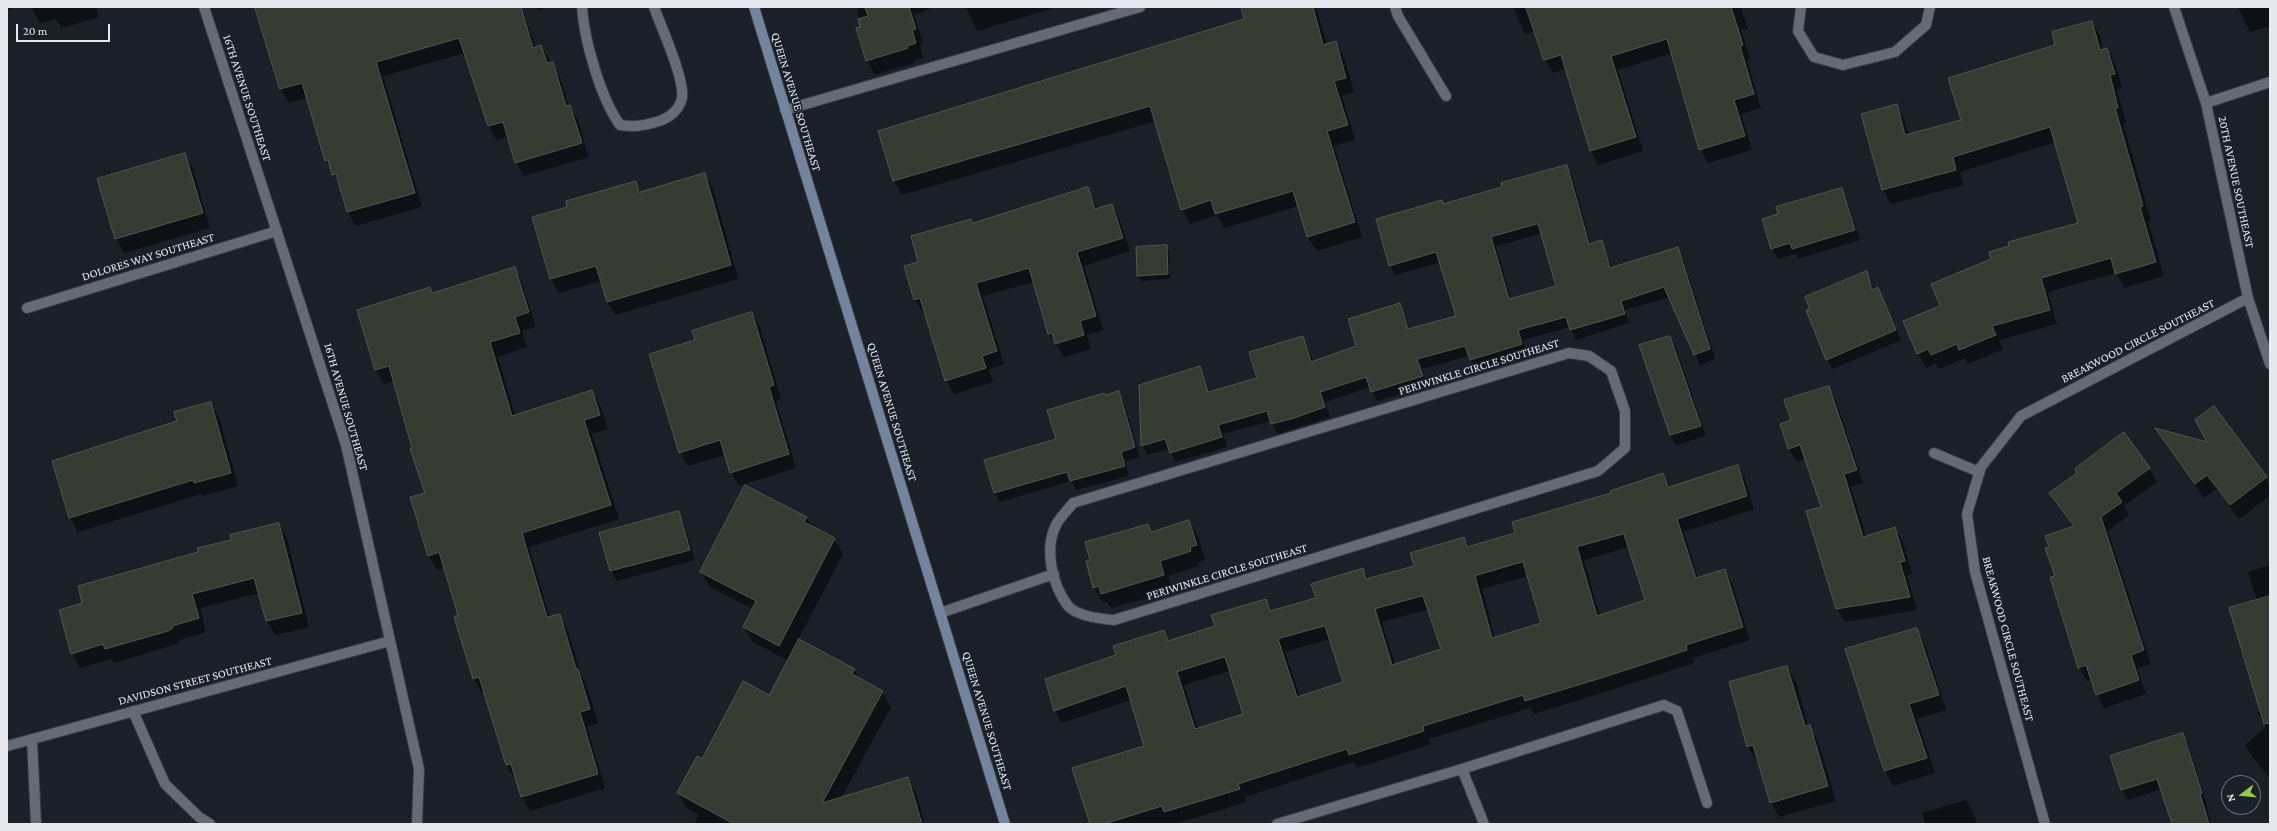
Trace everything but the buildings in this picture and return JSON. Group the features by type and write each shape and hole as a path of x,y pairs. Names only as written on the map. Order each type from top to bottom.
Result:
{"main road":[{"name":"QUEEN AVENUE SOUTHEAST","path":"754,7 1005,824"}],"street":[{"name":"16TH AVENUE SOUTHEAST","path":"204,7 346,445 419,769 417,824"},
{"path":"582,7 583,30 611,112 620,125 637,128 665,120 677,110 682,98 679,77 654,7"},
{"path":"786,110 1140,7"},
{"path":"1395,7 1398,16 1446,96"},
{"path":"1801,7 1798,31 1814,57 1843,65 1895,52 1926,24 1930,7"},
{"name":"20TH AVENUE SOUTHEAST","path":"2174,7 2206,103 2248,298 2270,364"},
{"path":"2206,103 2270,82"},
{"name":"DOLORES WAY SOUTHEAST","path":"27,308 277,232"},
{"name":"BREAKWOOD CIRCLE SOUTHEAST","path":"2045,824 1975,572 1967,514 1979,472 1981,467 2021,416 2248,298"},
{"name":"PERIWINKLE CIRCLE SOUTHEAST","path":"1569,353 1589,356 1611,371 1626,411 1625,448 1598,471 1114,620 1093,619 1069,607 1054,574 1049,547 1056,525 1073,503 1569,353"},
{"path":"1934,453 1979,472"},
{"path":"940,613 1054,574"},
{"name":"DAVIDSON STREET SOUTHEAST","path":"7,746 390,641"},
{"path":"1277,824 1462,769 1664,705 1677,711 1708,803"},
{"path":"133,711 165,784 199,817 210,824"},
{"path":"32,739 36,824"},
{"path":"1462,769 1484,824"}]}
